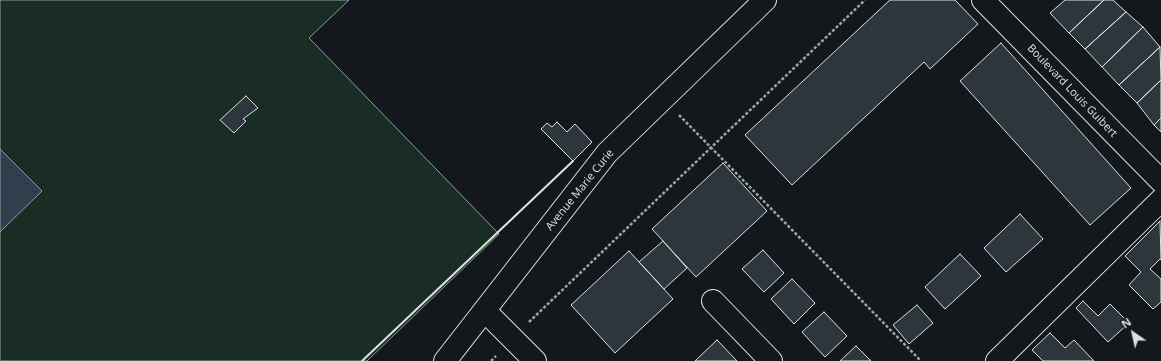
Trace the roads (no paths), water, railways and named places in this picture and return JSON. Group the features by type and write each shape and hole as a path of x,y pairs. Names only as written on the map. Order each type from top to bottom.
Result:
{"street":[{"name":"Avenue Marie Curie","path":"446,361 607,153 766,0"},
{"name":"Boulevard Louis Guibert","path":"983,0 1161,181"},
{"path":"997,361 1161,200"},
{"path":"713,301 771,361"},
{"path":"485,311 535,361"}],"water":[{"path":"0,149 42,191 0,232"}]}
